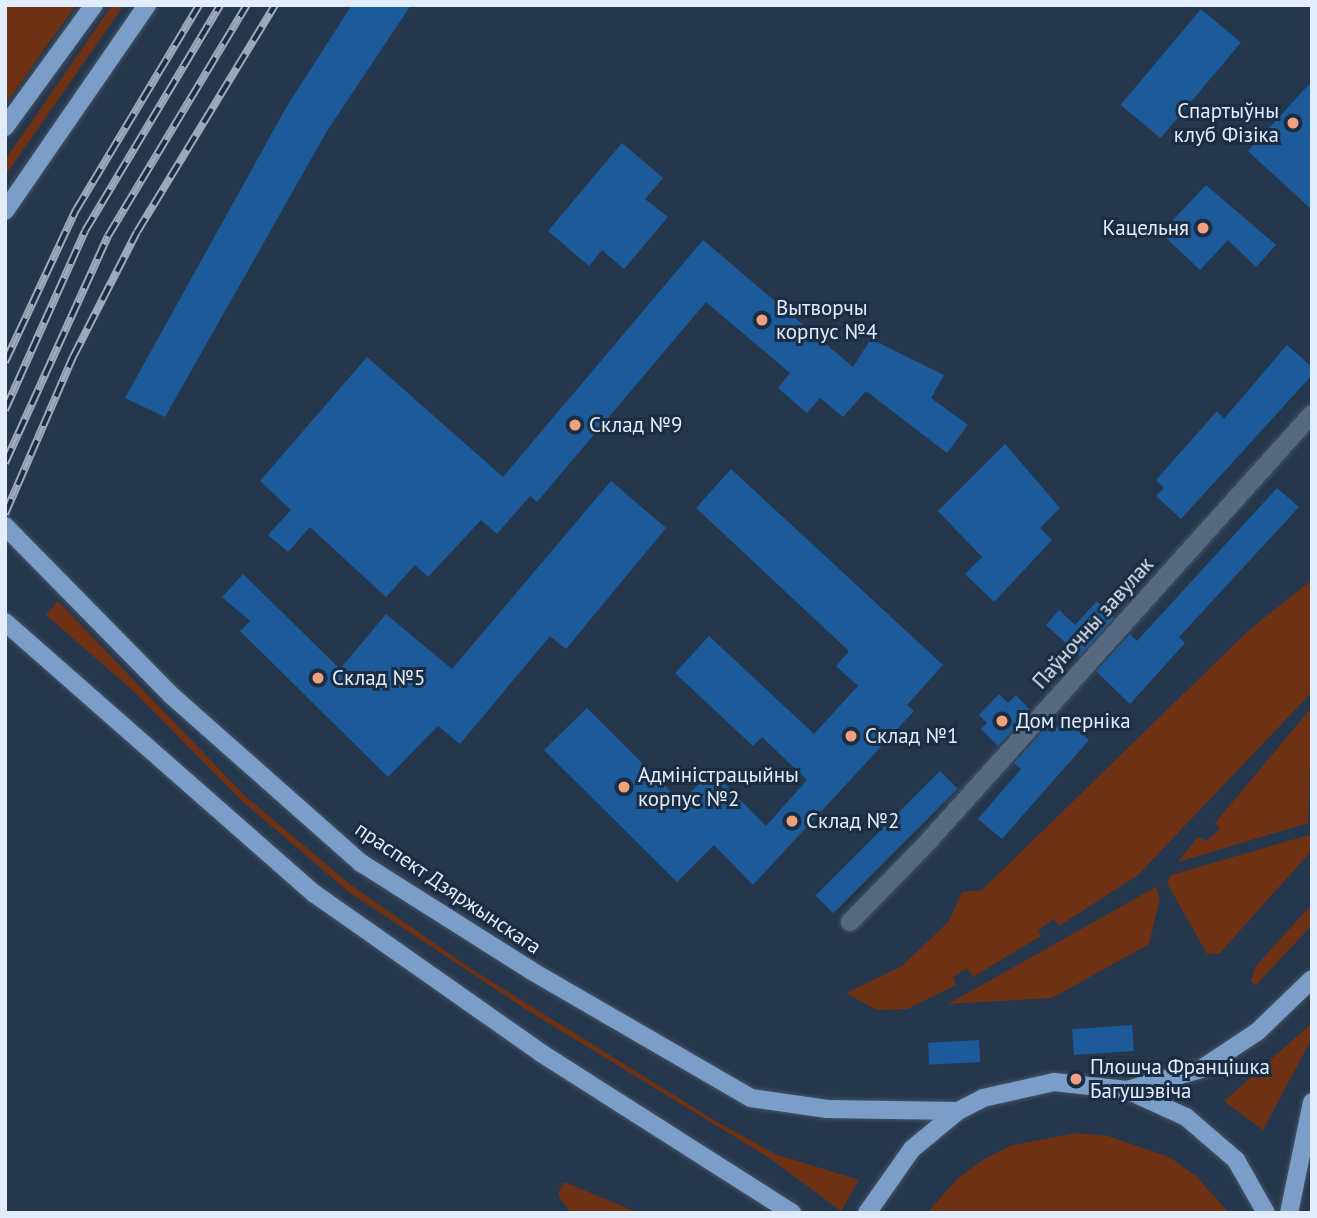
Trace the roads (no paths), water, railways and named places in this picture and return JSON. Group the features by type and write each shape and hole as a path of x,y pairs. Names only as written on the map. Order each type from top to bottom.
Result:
{"main road":[{"path":"5,127 94,5"},
{"path":"5,211 147,5"},
{"name":"праспект Дзяржынскага","path":"5,526 171,695 361,863 530,970 722,1085 751,1098 827,1109 958,1111"},
{"path":"5,622 315,894 541,1053 792,1213"},
{"path":"1127,1090 1200,1069 1257,1032 1312,979"},
{"path":"867,1213 912,1149 958,1111 984,1098 1054,1082 1127,1090 1186,1117 1236,1160 1266,1213"},
{"path":"1289,1213 1312,1102"}],"street":[{"name":"Паўночны завулак","path":"850,922 926,844 1312,414"}],"railway":[{"path":"5,362 76,210 199,5"},
{"path":"5,410 85,231 220,5"},
{"path":"5,463 108,236 247,5"},
{"path":"5,514 73,357 137,232 275,5"}],"place":[{"name":"Спартыўны клуб Фізіка","path":"1293,123"},
{"name":"Кацельня","path":"1203,228"},
{"name":"Вытворчы корпус №4","path":"762,320"},
{"name":"Склад №9","path":"575,425"},
{"name":"Склад №5","path":"318,678"},
{"name":"Дом перніка","path":"1002,721"},
{"name":"Склад №1","path":"851,736"},
{"name":"Адміністрацыйны корпус №2","path":"624,787"},
{"name":"Склад №2","path":"792,821"},
{"name":"Плошча Францішка Багушэвіча","path":"1076,1079"}]}
